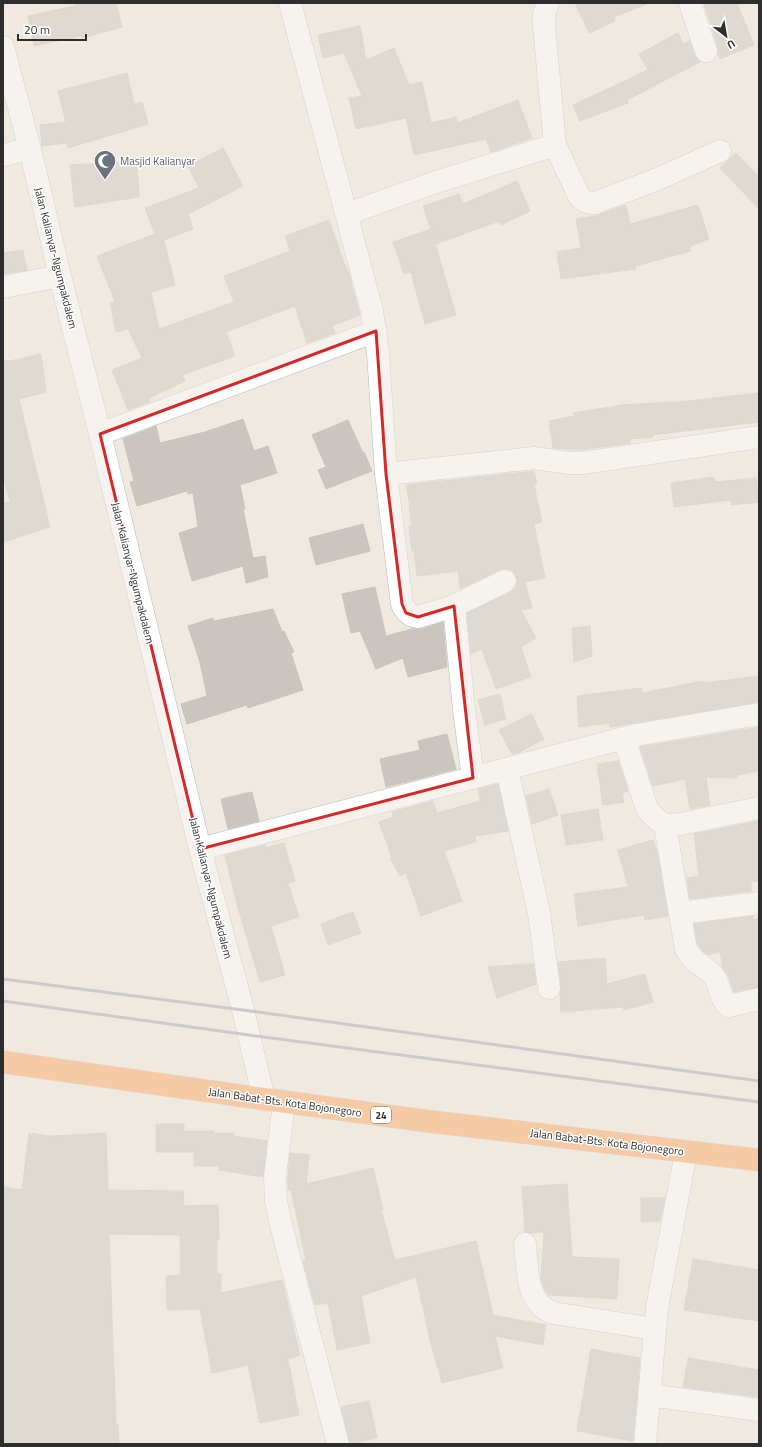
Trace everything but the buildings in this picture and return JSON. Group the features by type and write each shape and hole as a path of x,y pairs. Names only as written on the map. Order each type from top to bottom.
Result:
{"highway":[{"name":"Jalan Babat-Bts. Kota Bojonegoro","path":"3,1062 434,1122 759,1160"}],"street":[{"path":"290,3 347,214 376,331 386,474 402,604 406,612 412,616 418,617 454,606 505,581"},
{"path":"548,3 544,13 544,26 555,145 579,196 583,201 589,204 595,203 660,178 720,151"},
{"path":"690,3 706,51"},
{"name":"Jalan Kalianyar-Ngumpakdalem","path":"3,47 30,149 200,849 243,1010 274,1100"},
{"path":"347,214 433,183 555,145"},
{"path":"3,155 30,149"},
{"path":"3,287 60,276"},
{"path":"100,434 376,331"},
{"path":"386,474 534,458 583,464 759,437"},
{"path":"454,606 472,778"},
{"path":"200,849 636,735 759,714"},
{"path":"624,738 647,809 664,825 680,824 759,808"},
{"path":"507,769 539,914 549,988"},
{"path":"664,825 686,949 690,957 708,971 716,980 726,1005 729,1006 759,999"},
{"path":"680,913 759,903"},
{"path":"274,1100 276,1201 338,1444"},
{"path":"645,1444 657,1308 686,1152"},
{"path":"525,1244 531,1291 537,1302 545,1309 553,1313 656,1329"},
{"path":"649,1395 759,1410"}],"highlighted area":[{"path":"376,331 386,474 402,604 406,613 418,617 454,606 473,778 200,849 100,434"}],"railway":[{"path":"3,979 243,1010 759,1081"},
{"path":"3,1001 759,1102"}],"place":[{"name":"Masjid Kalianyar","path":"105,180"}]}
